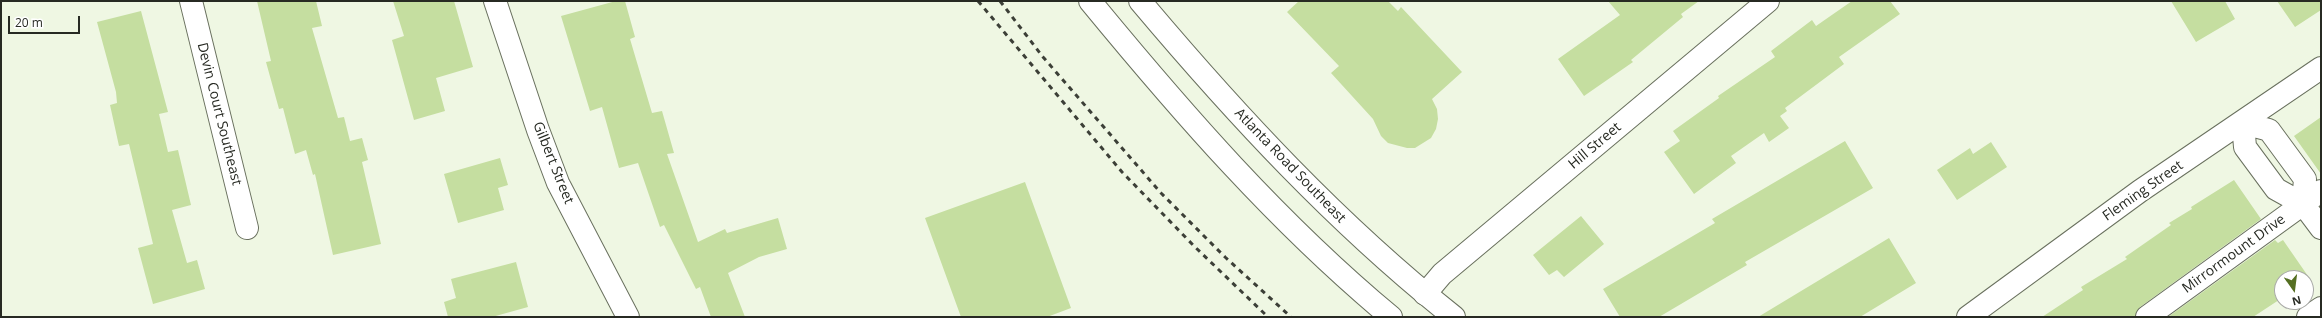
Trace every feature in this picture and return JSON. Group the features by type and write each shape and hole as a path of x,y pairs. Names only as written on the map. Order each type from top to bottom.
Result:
{"street":[{"name":"Devin Court Southeast","path":"191,1 247,228"},
{"name":"Gilbert Street","path":"495,1 555,176 628,317"},
{"path":"1090,1 1205,138 1256,192 1327,262 1391,317"},
{"name":"Atlanta Road Southeast","path":"1140,1 1196,66 1281,159 1333,212 1424,294 1454,317"},
{"name":"Hill Street","path":"1424,294 1442,274 1768,1"},
{"name":"Fleming Street","path":"1968,317 2140,191 2243,123 2321,68"},
{"path":"2303,204 2305,179 2269,130 2243,123 2245,147 2276,189 2303,204 2321,228"},
{"name":"Mirrormount Drive","path":"2147,317 2321,191"},
{"path":"2308,317 2321,308"}],"building":[{"path":"257,1 316,1 322,26 312,28 338,118 344,117 350,141 362,138 368,160 362,162 381,244 333,255 315,174 313,175 306,150 295,154 283,108 279,109 266,62 271,61"},
{"path":"393,1 454,1 473,67 436,78 445,111 414,120 392,40 404,36"},
{"path":"616,1 625,1 635,37 630,39 652,113 662,111 674,153 667,154 698,242 725,229 727,233 778,218 787,249 759,257 728,273 745,317 711,317 700,287 696,289 664,225 660,227 638,163 619,168 602,107 590,111 561,16"},
{"path":"1299,1 1388,1 1398,11 1401,7 1462,72 1432,99 1437,109 1438,119 1436,129 1431,138 1415,148 1407,148 1388,143 1381,136 1373,119 1331,73 1339,66 1287,12"},
{"path":"1608,1 1699,1 1681,14 1683,17 1631,60 1633,62 1584,96 1558,59 1620,15"},
{"path":"1852,1 1890,1 1900,14 1839,57 1844,64 1785,108 1787,111 1780,116 1789,128 1769,142 1764,133 1731,156 1736,163 1694,194 1664,152 1680,141 1673,131 1719,98 1718,96 1775,57 1771,51 1812,20 1816,26"},
{"path":"2171,1 2225,1 2235,19 2196,42"},
{"path":"2277,1 2321,1 2321,10 2295,27"},
{"path":"141,11 168,112 159,114 168,152 178,150 191,205 172,210 187,263 197,260 205,289 153,304 138,248 153,244 129,144 119,146 110,105 117,103 116,92 97,22"},
{"path":"2321,117 2321,174 2294,136"},
{"path":"1845,141 1873,188 1745,262 1747,265 1659,317 1620,317 1603,289 1715,223 1712,219"},
{"path":"1991,142 2007,167 1957,200 1937,170 1970,148 1973,154"},
{"path":"500,158 508,185 498,188 504,210 458,223 444,174"},
{"path":"2234,180 2261,219 2140,307 2135,317 2042,317 2083,290 2081,287 2127,259 2125,257 2171,225 2169,223 2192,209 2191,207"},
{"path":"1025,182 1071,308 1047,317 961,317 925,218"},
{"path":"1581,216 1604,244 1564,277 1557,270 1549,275 1533,255"},
{"path":"1889,238 1916,283 1860,317 1758,317"},
{"path":"2275,240 2278,243 2283,240 2304,270 2274,270 2274,303 2253,317 2168,317"},
{"path":"516,262 528,307 492,317 448,317 444,302 456,298 451,279"}],"railway":[{"path":"978,1 1122,172 1195,247 1268,317"},
{"path":"1000,1 1043,57 1161,193 1225,257 1291,317"}]}
